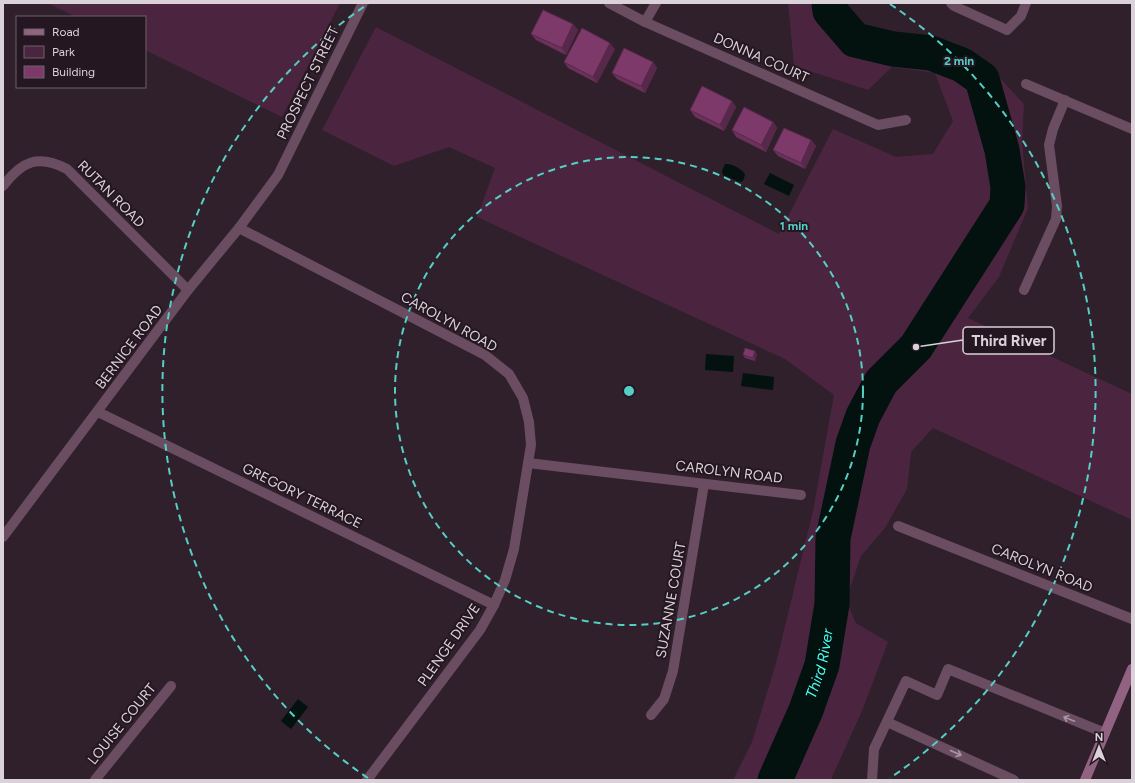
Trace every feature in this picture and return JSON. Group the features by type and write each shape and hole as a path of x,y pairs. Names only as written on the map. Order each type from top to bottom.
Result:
{"main road":[{"path":"1086,780 1132,669"}],"street":[{"name":"PROSPECT STREET","path":"278,175 363,3"},
{"name":"DONNA COURT","path":"609,3 645,22 878,125 906,120"},
{"path":"645,22 656,3"},
{"path":"951,3 954,6 1007,30 1021,16 1026,3"},
{"path":"1026,84 1132,129"},
{"path":"1024,290 1056,219 1057,206 1049,145 1053,130 1065,100"},
{"name":"RUTAN ROAD","path":"3,186 19,168 30,163 43,161 56,163 67,169 188,290"},
{"name":"BERNICE ROAD","path":"3,537 188,290 239,228 278,175"},
{"name":"CAROLYN ROAD","path":"239,228 485,355 509,374 523,398 529,422 531,445 528,463 801,495"},
{"name":"GREGORY TERRACE","path":"98,412 494,605"},
{"name":"PLENGE DRIVE","path":"367,780 480,630 494,605 505,580 514,549 528,463"},
{"name":"SUZANNE COURT","path":"650,715 664,699 673,670 704,484"},
{"name":"CAROLYN ROAD","path":"898,526 1132,619"},
{"path":"872,780 874,749 906,681 937,694 948,669 1105,733"},
{"name":"LOUISE COURT","path":"95,780 171,686"},
{"path":"887,722 1014,780"}],"green space":[{"path":"48,3 340,3 282,117 146,50 146,16 74,16"},
{"path":"788,3 844,3 864,28 900,40 941,41 984,61 1024,104 1022,142 1028,208 999,277 968,318 1132,394 1132,520 933,428 911,452 907,489 885,528 861,556 846,600 856,623 888,642 862,711 832,780 733,780 752,742 776,663 813,511 834,395 785,359 477,217 495,168 449,147 394,166 322,130 376,27 779,234 833,129 896,157 933,154 953,121 935,73 892,67 868,90 794,66"}],"shaded area":[{"path":"725,164 733,165 742,171 745,175 743,181 739,182 723,175 722,171"},
{"path":"770,173 794,185 789,196 764,184"},
{"path":"706,354 734,356 733,372 705,370"},
{"path":"743,373 774,377 773,390 741,386"},
{"path":"298,699 308,707 291,729 281,721"}],"building":[{"path":"543,10 573,24 562,48 531,34"},
{"path":"582,28 610,43 593,77 564,62"},
{"path":"624,48 653,62 641,86 612,73"},
{"path":"702,86 732,101 720,125 690,110"},
{"path":"744,107 773,122 761,145 732,130"},
{"path":"784,128 811,140 801,163 773,150"},
{"path":"745,348 755,351 753,358 743,355"}],"waterway":[{"name":"Third River","path":"775,780 806,710 822,665 832,604 833,538 853,444 863,416 881,382 916,347 1007,205 1008,187 1002,150 982,79 962,65 931,53 893,49 855,40 830,11 829,3"}],"place":[{"name":"Third River","path":"916,347"}]}
